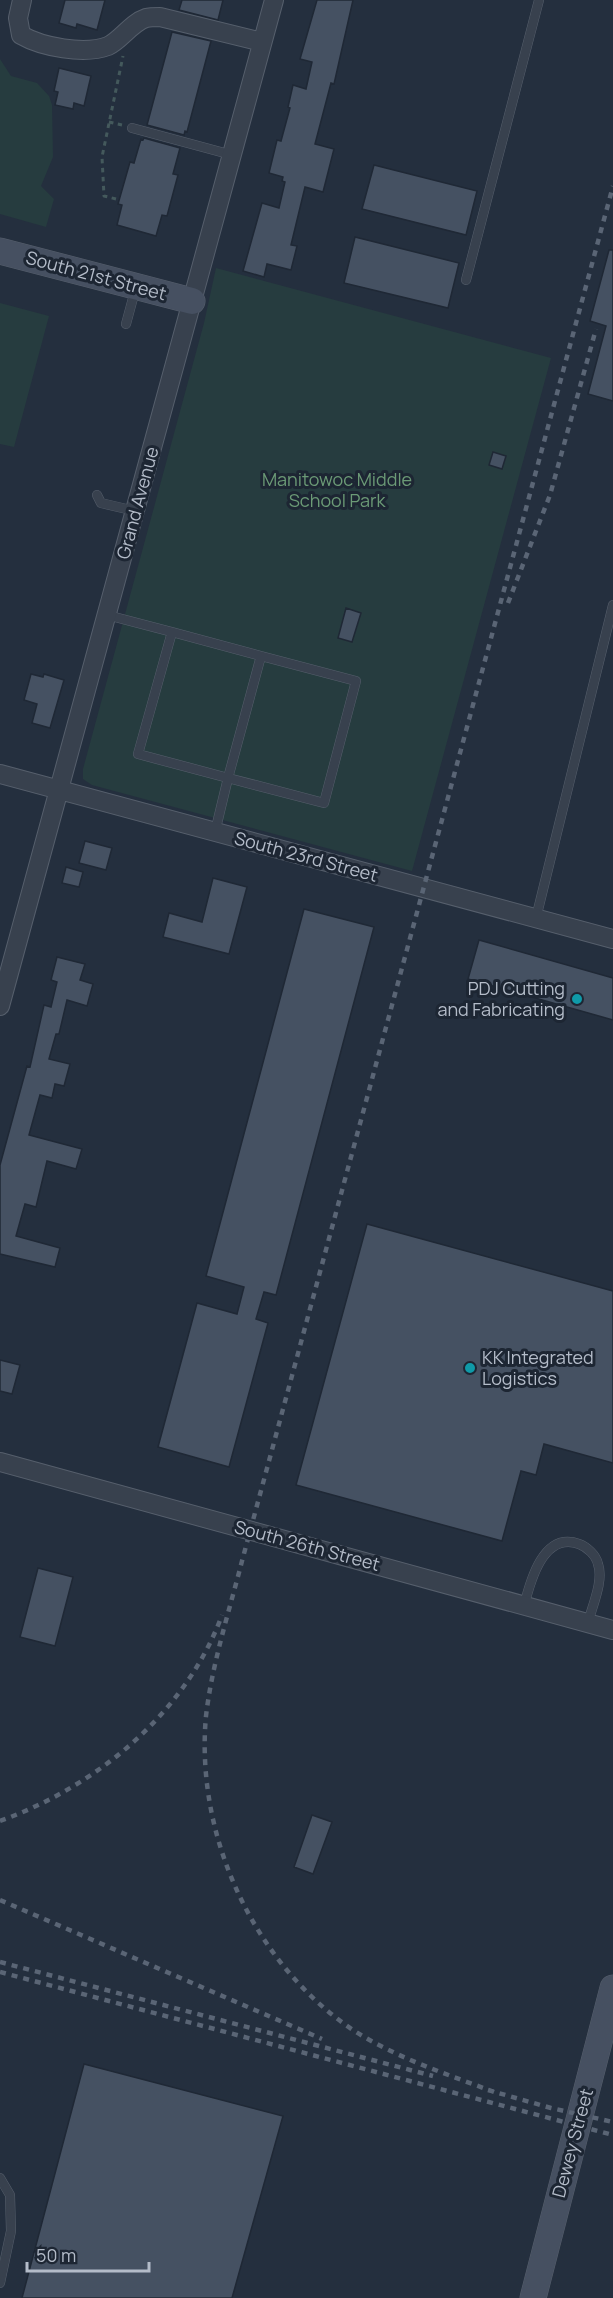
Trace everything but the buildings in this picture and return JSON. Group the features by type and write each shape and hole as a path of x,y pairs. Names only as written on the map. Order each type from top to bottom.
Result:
{"street":[{"path":"22,0 18,18 21,35 35,43 91,49 108,46 145,18 160,17 262,42"},
{"name":"Grand Avenue","path":"1,999 60,790 274,0"},
{"name":"South 21st Street","path":"0,251 192,301"},
{"name":"South 23rd Street","path":"0,774 613,939"},
{"name":"South 26th Street","path":"0,1462 613,1630"},
{"name":"Dewey Street","path":"533,2298 613,1988"}],"lane":[{"path":"466,280 539,0"},
{"path":"132,128 232,155"},
{"path":"126,324 136,287"},
{"path":"97,495 101,502 135,512"},
{"path":"536,918 613,605"},
{"path":"107,615 172,632 356,681 324,803 138,754 172,632"},
{"path":"215,832 261,656"},
{"path":"524,1606 532,1574 542,1557 559,1544 575,1543 587,1548 598,1563 599,1578 588,1623"},
{"path":"0,2178 10,2195 11,2231 0,2283"}],"path":[{"path":"116,200 104,196 102,157 128,31"}],"green space":[{"path":"0,59 11,76 37,83 49,96 52,105 53,157 41,186 54,199 46,227 0,214"},
{"name":"Manitowoc Middle School Park","path":"216,268 551,358 412,871 92,785 83,779 83,769 204,323"},
{"path":"0,303 49,316 14,447 0,444"}],"railway":[{"path":"494,2092 422,2065 369,2040 318,2002 286,1969 260,1933 238,1892 221,1850 210,1806 205,1761 206,1716 212,1677 226,1619 613,186"},
{"path":"508,603 550,495 596,329"},
{"path":"0,1821 71,1788 134,1742 162,1714 186,1684 206,1651 222,1615"},
{"path":"0,1900 322,2039"},
{"path":"0,1962 433,2076"},
{"path":"0,1972 613,2135"},
{"path":"488,2090 551,2108 613,2122"}],"place":[{"name":"PDJ Cutting and Fabricating","path":"577,999"},
{"name":"KK Integrated Logistics","path":"470,1368"}]}
